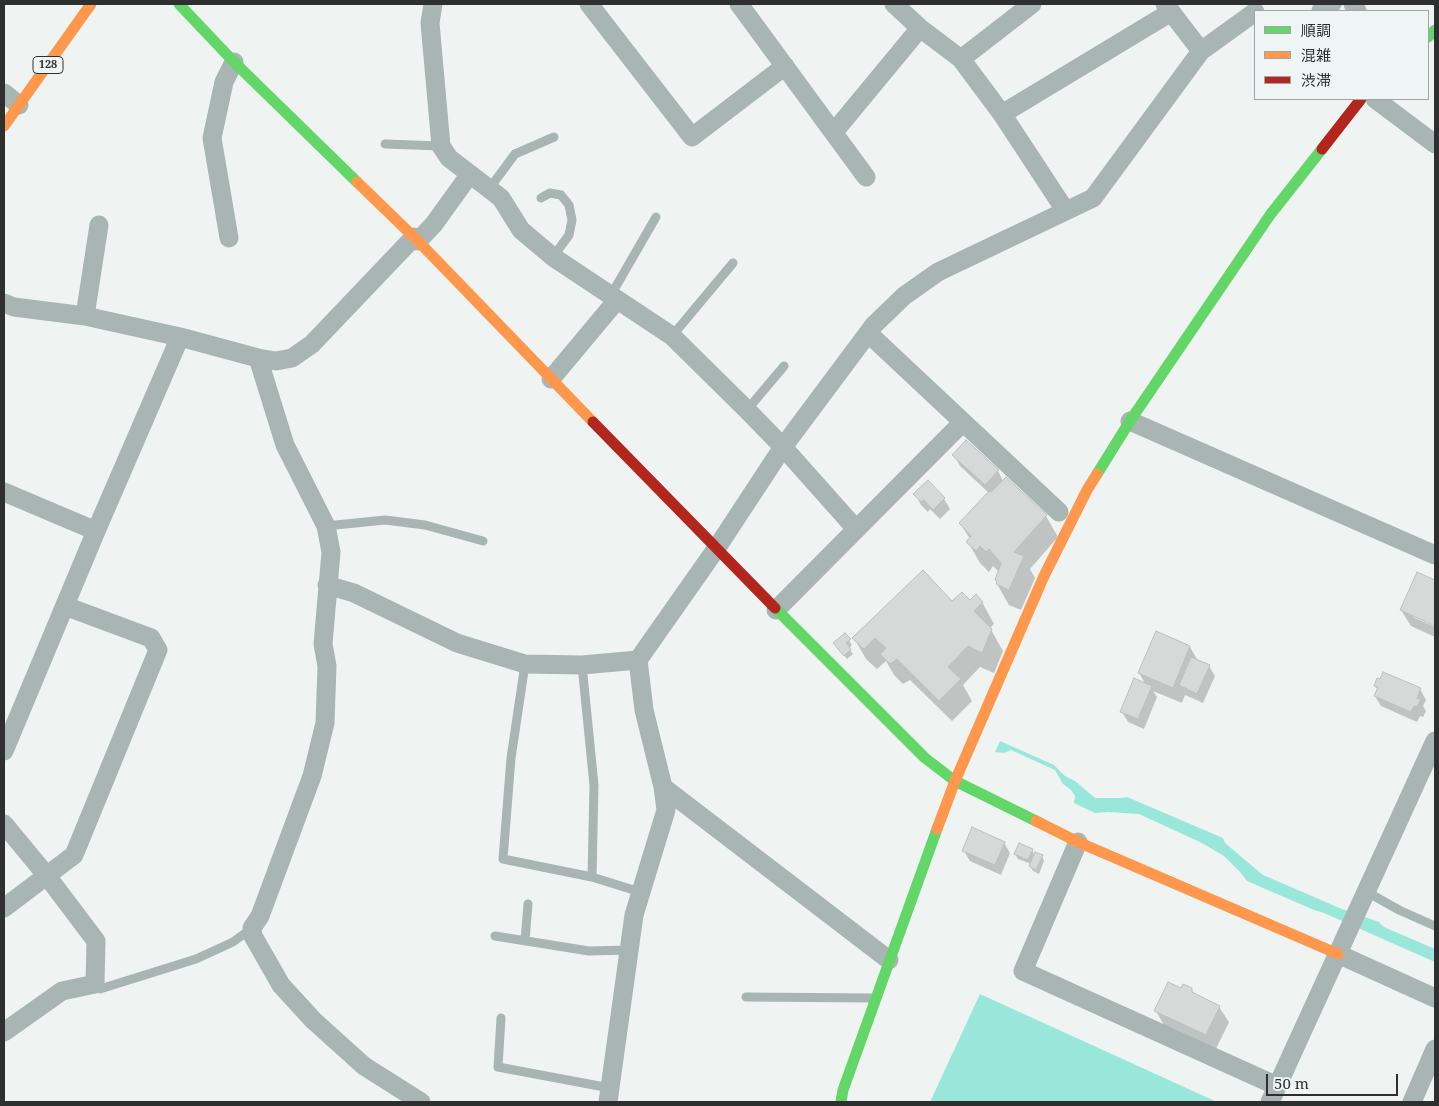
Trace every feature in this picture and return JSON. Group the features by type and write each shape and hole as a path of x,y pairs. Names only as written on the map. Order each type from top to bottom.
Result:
{"main road":[{"name":"128","path":"4,126 91,4"},
{"path":"178,4 234,62 416,239 716,549 925,758 955,781 1078,842 1338,954"},
{"path":"841,1102 889,960 955,781 1044,576 1087,490 1130,421 1270,216 1360,100"}],"street":[{"path":"433,4 430,23 441,146 449,158 500,198 521,230 553,257 672,336 783,447 856,529"},
{"path":"589,4 692,137 785,66"},
{"path":"739,4 866,177"},
{"path":"894,4 920,28 961,59 1002,114 1065,210"},
{"path":"961,59 1032,4"},
{"path":"1002,114 1168,8 1201,51"},
{"path":"609,1095 634,915 666,810 663,787 644,710 638,660 716,549 783,447 874,325 904,296 938,272 1093,198 1201,51 1254,13"},
{"path":"834,132 920,28"},
{"path":"229,238 212,138 224,82 234,62"},
{"path":"4,93 19,105"},
{"path":"1376,100 1435,144"},
{"path":"4,303 14,307 85,316 258,358 276,361 292,358 312,344 416,239 434,224 470,174"},
{"path":"85,316 99,225"},
{"path":"551,379 614,298"},
{"path":"868,333 1059,512"},
{"path":"4,751 96,531 180,338"},
{"path":"258,358 285,446 326,526 331,552 323,644 327,666 325,723 312,776 260,916 252,928 253,936 281,985 313,1020 364,1066 421,1102"},
{"path":"1130,421 1435,555"},
{"path":"776,610 963,422"},
{"path":"4,492 96,531"},
{"path":"327,586 354,593 457,643 525,664 582,665 638,660"},
{"path":"4,908 74,855 158,650 151,638 65,606"},
{"path":"1078,842 1023,971 1273,1094 1435,741"},
{"path":"663,787 889,960"},
{"path":"4,824 47,876 96,942 95,984 62,991 4,1032"},
{"path":"1338,954 1435,998"},
{"path":"1412,1102 1435,1049"}],"lane":[{"path":"489,189 515,154 554,137"},
{"path":"385,144 441,146"},
{"path":"542,198 550,193 561,196 569,205 572,220 569,235 553,257"},
{"path":"614,298 656,217"},
{"path":"672,336 733,263"},
{"path":"747,410 784,366"},
{"path":"326,526 384,520 425,526 482,541"},
{"path":"525,664 511,758 503,859 592,877 640,892"},
{"path":"582,665 594,785 592,877"},
{"path":"1366,893 1435,926"},
{"path":"525,941 528,904"},
{"path":"95,984 100,989 196,959 233,942 252,928"},
{"path":"495,936 589,950 629,950"},
{"path":"746,997 876,998"},
{"path":"501,1018 498,1068 609,1095"}],"shaded area":[{"path":"1000,741 1054,765 1065,776 1075,781 1095,798 1127,797 1223,838 1225,843 1263,875 1342,909 1379,922 1384,927 1435,949 1435,962 1247,881 1224,856 1202,843 1139,814 1095,813 1074,803 1075,796 1063,784 1055,770 1011,750 1004,753 995,752"},
{"path":"980,994 1217,1102 930,1102"}],"building":[{"path":"966,440 999,470 985,485 952,455"},
{"path":"1006,477 1047,515 1014,552 1024,556 1009,590 996,584 997,581 995,580 1001,563 989,549 986,552 980,546 976,551 966,542 971,536 959,523 989,491 991,492"},
{"path":"928,480 945,498 933,510 924,500 921,502 913,494"},
{"path":"923,570 952,601 962,592 970,600 976,594 983,602 974,611 992,629 982,653 968,646 948,667 961,679 939,701 897,659 890,664 880,654 886,648 875,638 864,649 852,638"},
{"path":"1417,572 1435,580 1435,626 1400,610"},
{"path":"1156,631 1190,646 1173,688 1138,673"},
{"path":"845,633 851,639 846,643 851,649 844,656 833,643"},
{"path":"1191,657 1210,665 1197,694 1179,685"},
{"path":"1383,672 1421,688 1417,698 1421,699 1417,707 1414,706 1411,712 1374,696 1378,687 1374,686 1377,678 1380,679"},
{"path":"1134,678 1152,686 1138,719 1120,712"},
{"path":"972,827 1005,842 995,865 962,851"},
{"path":"1019,843 1033,849 1028,860 1014,854"},
{"path":"1035,852 1043,855 1036,870 1029,866"},
{"path":"1168,982 1181,988 1183,984 1192,988 1192,992 1220,1006 1206,1035 1154,1011"}],"traffic: fast":[{"path":"179,4 234,62 357,182"},
{"path":"1429,36 1435,30"},
{"path":"1097,474 1130,421 1270,215 1322,149"},
{"path":"775,608 925,758 955,781 1036,821"},
{"path":"841,1102 843,1090 937,829"}],"traffic: slow":[{"path":"4,126 91,4"},
{"path":"357,182 418,241 593,422"},
{"path":"937,829 955,781 1044,576 1097,474"},
{"path":"1036,821 1078,842 1338,954"}],"traffic: jam":[{"path":"1322,149 1360,100"},
{"path":"593,422 775,608"}]}
